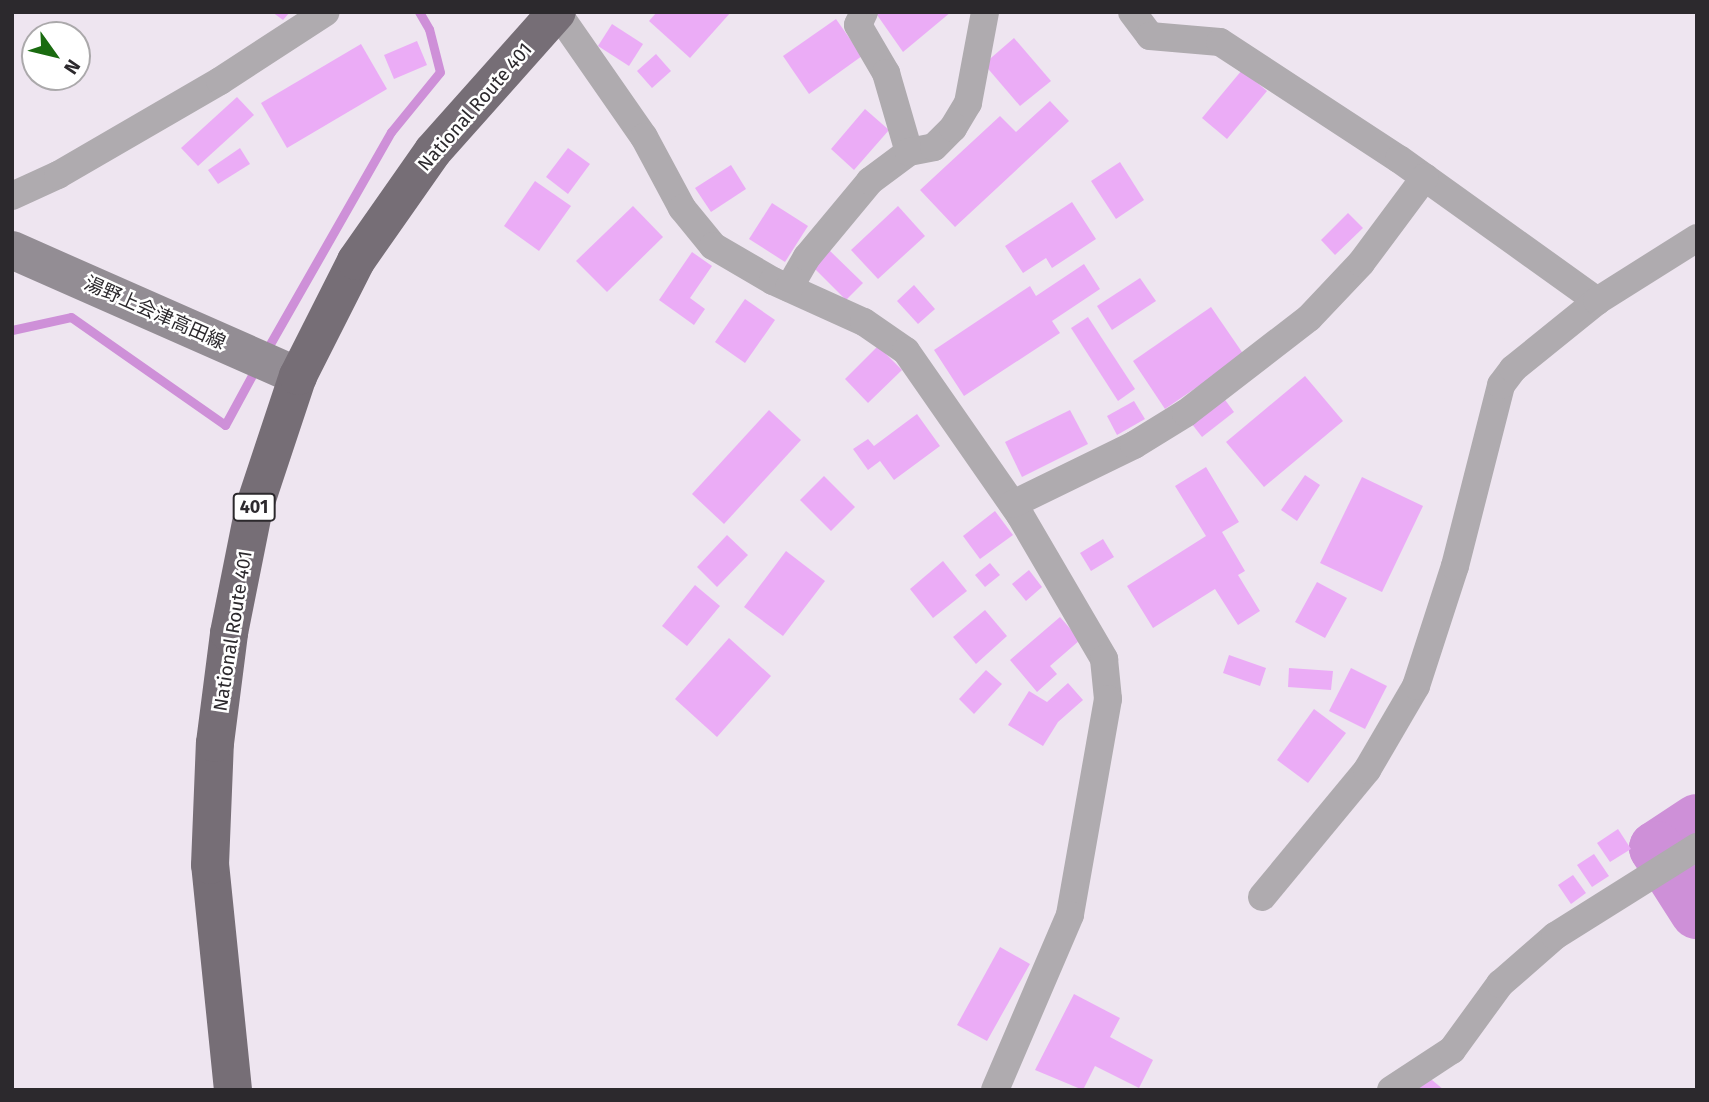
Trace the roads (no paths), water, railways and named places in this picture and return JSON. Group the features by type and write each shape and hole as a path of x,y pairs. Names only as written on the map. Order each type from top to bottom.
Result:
{"highway":[{"name":"National Route 401","path":"233,1090 210,865 215,743 229,633 254,508 298,376 356,261 433,150 557,12"}],"main road":[{"name":"湯野上会津高田線","path":"12,250 298,376"}],"street":[{"path":"12,196 58,175 220,81 326,12"},
{"path":"557,12 644,137 682,208 713,246 789,288 864,322 906,352 1013,505 1104,659 1108,699 1070,915 995,1090"},
{"path":"864,12 858,25 886,73 890,100 909,152"},
{"path":"789,288 807,257 870,181 909,152 933,147 953,128 968,103 985,12"},
{"path":"1132,12 1150,36 1220,42 1425,177 1597,301"},
{"path":"1013,505 1133,445 1186,413 1309,318 1362,263 1425,177"},
{"path":"1262,897 1367,770 1416,686 1455,566 1501,385 1513,369 1597,301 1697,238"},
{"path":"1391,1090 1452,1050 1500,984 1555,936 1697,847"}],"waterway":[{"path":"266,351 391,132 440,72 429,29 419,12"},
{"path":"12,330 71,317 225,425 257,366"},
{"path":"1697,821 1656,848 1697,912"}]}
